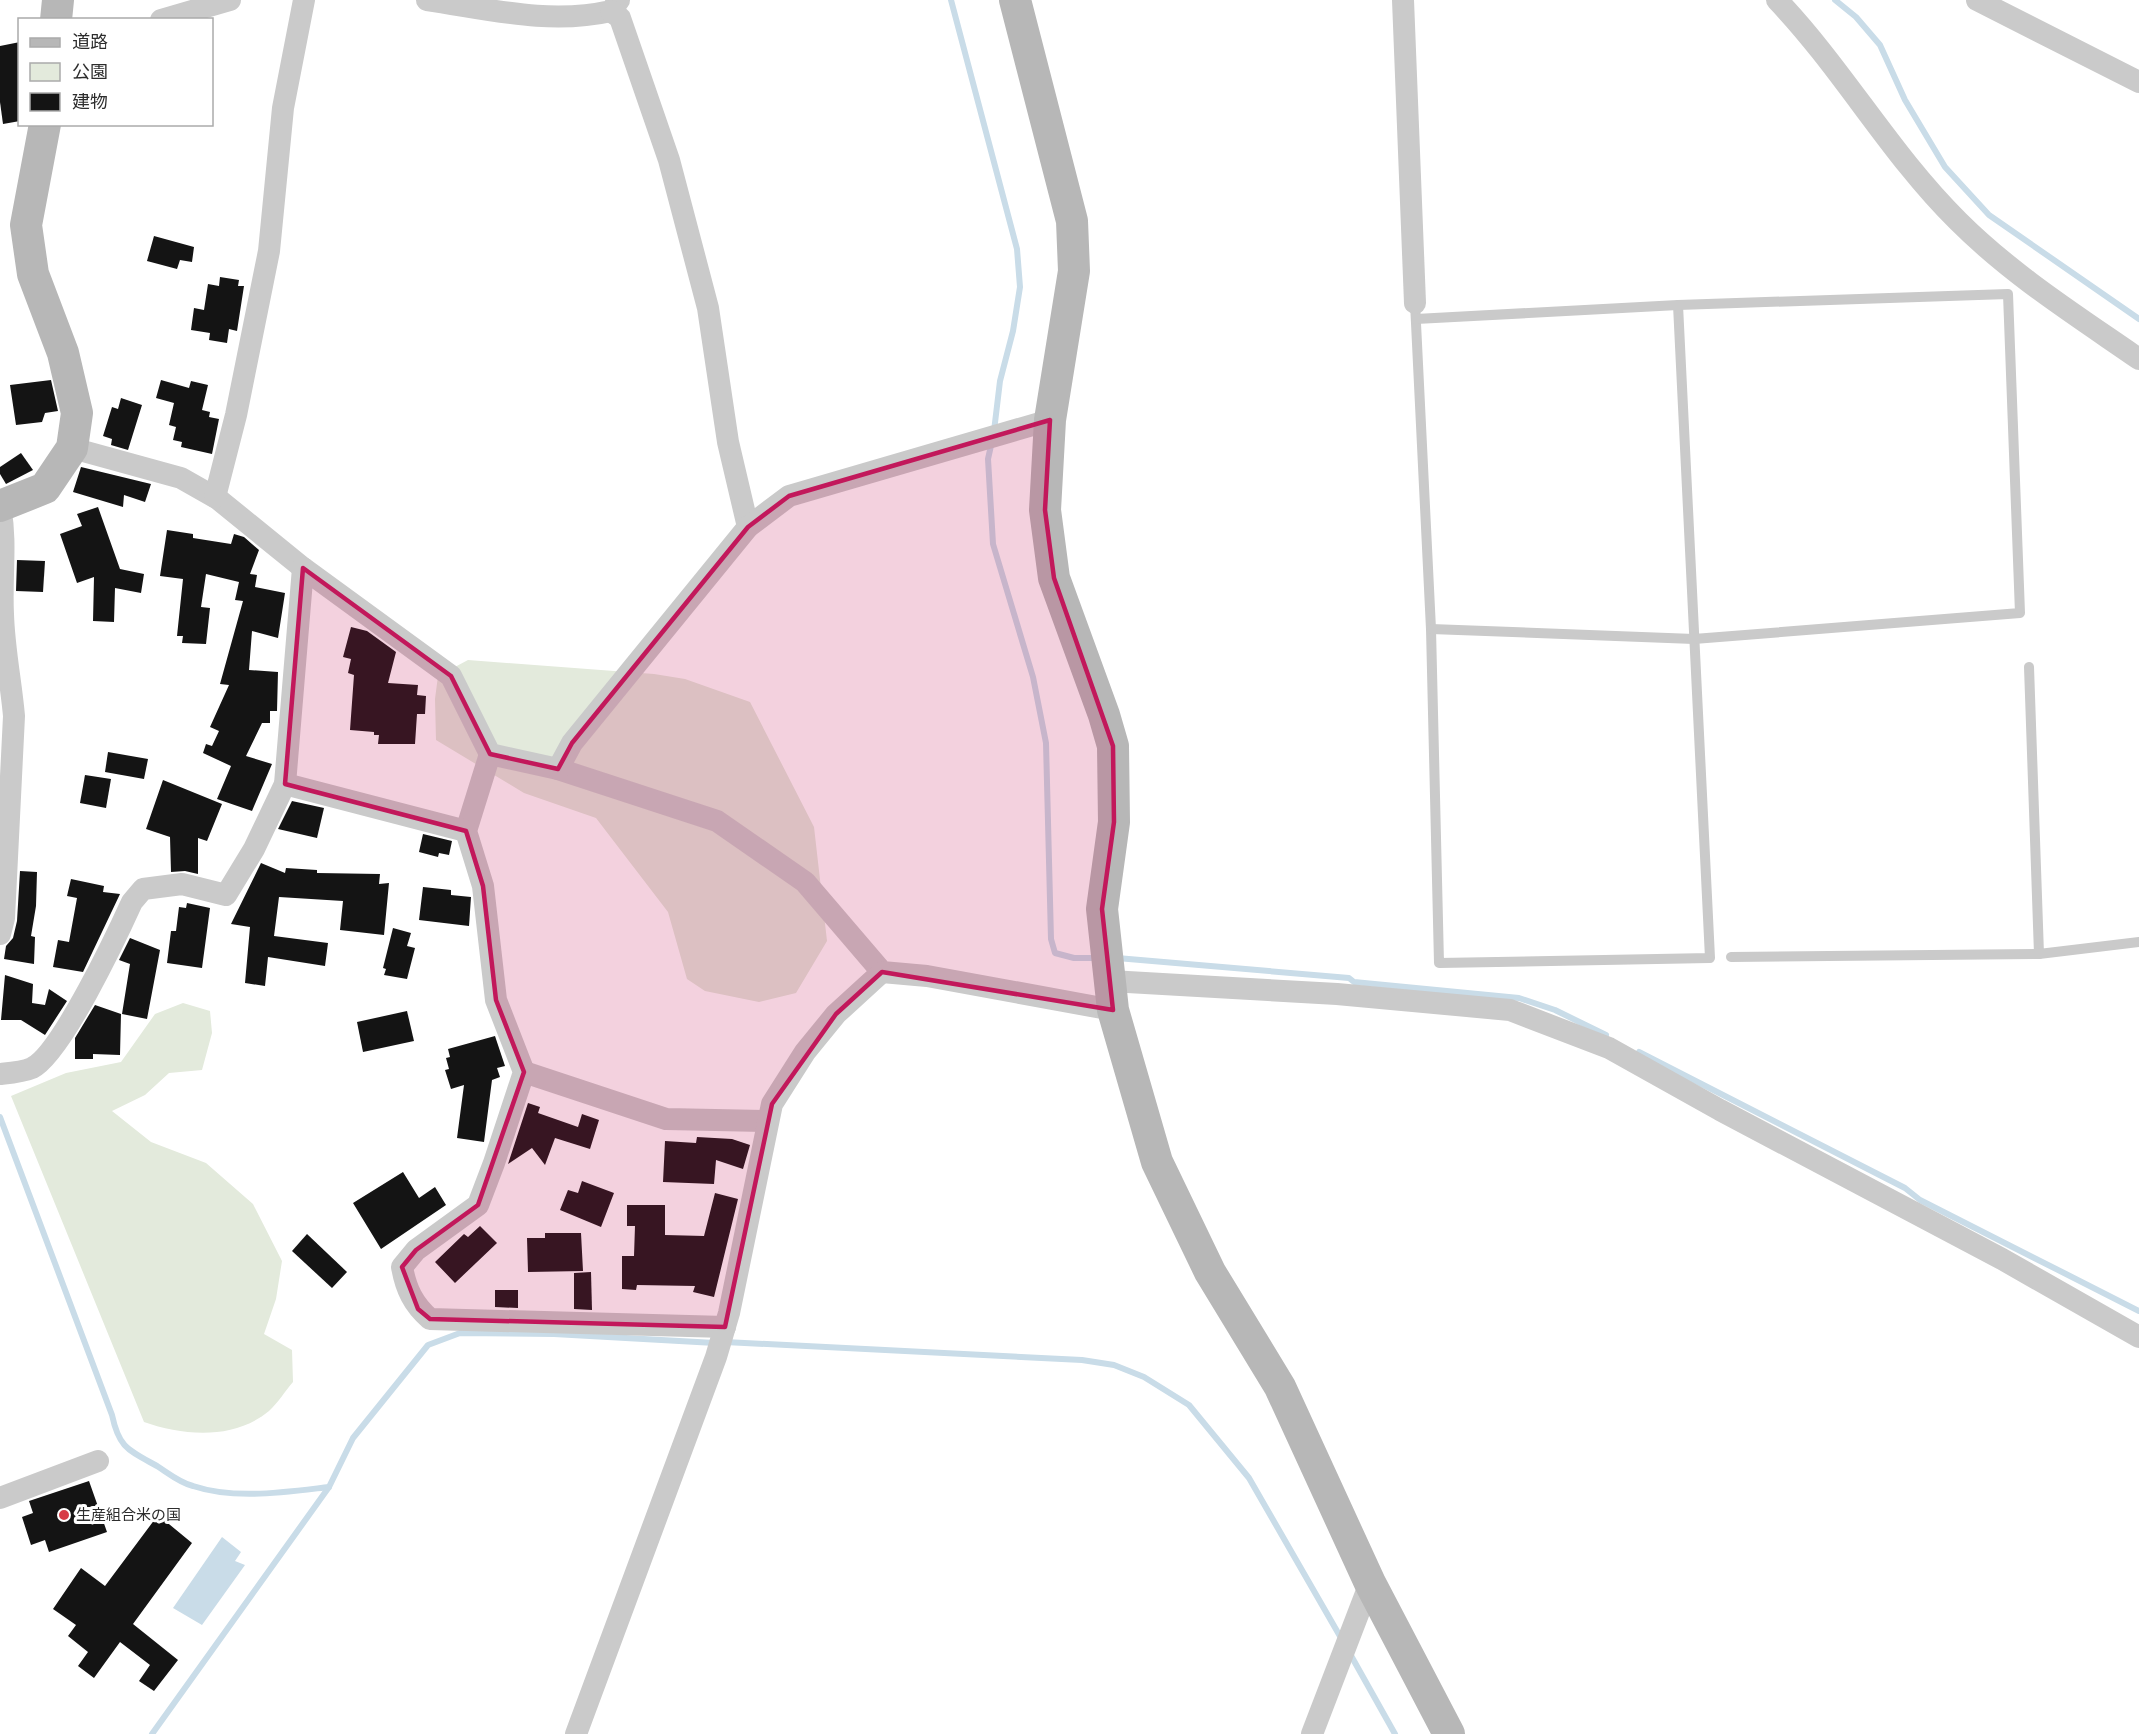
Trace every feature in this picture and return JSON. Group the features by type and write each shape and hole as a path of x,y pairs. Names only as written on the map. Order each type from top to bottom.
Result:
{"street":[{"path":"56,18 58,0"},
{"path":"168,18 230,0"},
{"path":"215,497 236,415 269,251 283,108 304,0"},
{"path":"427,0 544,18 585,16 615,5 669,160 708,308 728,442 748,527"},
{"path":"1016,0 1072,221 1074,271 1050,420 1045,510 1054,578 1113,746 1114,822 1102,909 1112,995 1157,1162 1210,1272 1280,1387 1370,1583 1449,1734"},
{"path":"1403,0 1416,311"},
{"path":"1777,0 1805,30 1911,169 1959,222 2034,286 2139,359"},
{"path":"1977,0 2139,82"},
{"path":"0,934 4,918 6,838 14,716 11,683 5,655 2,611 5,535 0,506 45,488 72,448 77,413 63,352 33,274 26,225 45,126"},
{"path":"558,769 572,743 748,527 789,496 1050,420"},
{"path":"72,448 181,478 215,497 303,568 451,676 490,754 466,831 483,886 496,1000 524,1072 495,1163 478,1205 416,1250 402,1267 406,1287 418,1309 430,1319 725,1327"},
{"path":"0,1074 32,1068 46,1055 85,997 132,902 144,889 182,884 226,895 254,849 285,784 303,568"},
{"path":"490,754 558,769 717,820 805,882 882,972 1112,995 1337,994 1509,1010 1609,1048 1719,1110 2002,1259 2139,1337"},
{"path":"285,784 466,831"},
{"path":"576,1734 725,1327 772,1104 806,1052 836,1014 882,972"},
{"path":"524,1072 666,1119 768,1121"},
{"path":"0,1498 98,1461"},
{"path":"1312,1734 1370,1583"}],"lane":[{"path":"1431,629 1694,639 2020,613 2008,294 1416,311 1431,629 1439,963 1710,958 1694,639 1678,305"},
{"path":"2029,667 2039,954"},
{"path":"1731,957 2039,954 2139,942"}],"highlighted area":[{"path":"1050,420 1045,510 1054,578 1113,746 1114,822 1102,909 1113,1010 882,972 836,1014 772,1104 725,1327 430,1319 418,1309 402,1267 416,1250 478,1205 524,1072 496,1000 483,886 466,831 285,784 303,568 451,676 490,754 558,769 572,743 748,527 789,496"}],"green space":[{"path":"468,660 654,674 685,679 750,702 814,827 827,941 796,993 759,1002 705,991 687,979 668,912 596,818 524,793 436,740 435,699 438,676"},
{"path":"183,1003 210,1011 212,1033 202,1070 169,1073 145,1095 112,1111 151,1142 206,1163 253,1204 282,1261 276,1299 264,1334 292,1350 293,1382 269,1411 240,1427 208,1433 175,1430 144,1422 11,1096 66,1073 121,1062 155,1014"}],"water":[{"path":"222,1537 241,1552 235,1561 245,1565 202,1625 173,1608"}],"building":[{"path":"18,42 18,121 3,124 0,102 0,46"},
{"path":"154,236 194,247 192,262 180,260 177,269 147,261"},
{"path":"220,277 239,280 238,286 244,286 237,331 229,329 227,343 209,340 210,333 191,330 194,308 204,310 208,284 219,286"},
{"path":"51,380 58,411 45,413 42,422 16,425 10,385"},
{"path":"161,380 189,388 191,381 208,385 202,410 210,412 209,417 219,419 212,454 181,447 182,442 173,440 176,427 169,425 174,403 156,398"},
{"path":"121,398 142,405 128,450 111,445 112,439 103,436 112,407 118,409"},
{"path":"21,453 33,470 6,484 0,474 0,467"},
{"path":"81,467 151,484 145,502 124,495 123,507 73,492"},
{"path":"98,507 120,569 144,574 141,593 115,588 114,622 93,621 94,577 77,583 60,534 82,526 77,514"},
{"path":"167,530 193,534 193,538 231,544 234,534 244,537 259,550 250,574 257,575 255,587 285,593 278,638 252,631 249,670 278,672 277,711 270,711 270,723 262,723 246,756 272,764 252,811 217,799 231,766 203,753 206,744 212,746 219,731 210,727 229,685 220,684 243,601 235,600 239,582 206,574 201,607 210,608 206,644 182,643 183,636 177,636 183,579 160,576"},
{"path":"17,560 45,561 43,592 16,591"},
{"path":"351,627 367,631 396,652 388,683 418,685 417,695 426,696 425,714 417,714 415,744 378,744 379,735 374,735 374,732 350,730 354,675 348,673 351,659 343,657"},
{"path":"108,752 148,759 144,779 105,772"},
{"path":"85,775 111,779 106,808 80,803"},
{"path":"163,780 222,804 207,841 198,838 198,874 185,871 171,872 170,837 146,829"},
{"path":"292,801 324,808 317,838 278,829"},
{"path":"423,834 452,841 449,855 439,853 438,857 419,852"},
{"path":"261,863 285,873 286,868 317,870 317,873 380,874 379,884 389,883 384,935 340,930 343,901 279,897 274,936 328,943 325,966 268,957 265,986 245,983 250,927 231,924"},
{"path":"20,871 37,872 36,906 31,936 35,937 34,964 4,959 6,946 13,938 17,921"},
{"path":"71,879 104,886 103,892 120,894 83,972 53,967 58,940 69,942 77,898 67,896"},
{"path":"423,887 451,890 451,895 471,897 469,926 419,920"},
{"path":"187,903 210,908 202,968 167,963 171,931 176,931 179,907 186,908"},
{"path":"393,928 411,933 407,946 415,948 407,979 384,975 386,969 383,968"},
{"path":"130,938 160,950 147,1019 122,1014 130,964 119,960"},
{"path":"5,975 33,984 32,1003 45,1005 49,989 67,1001 45,1035 21,1020 1,1020"},
{"path":"95,1005 121,1014 120,1055 93,1054 93,1059 75,1059 75,1038"},
{"path":"407,1011 414,1041 363,1052 357,1022"},
{"path":"495,1036 505,1066 497,1068 500,1077 492,1080 484,1142 457,1138 464,1085 451,1089 445,1070 449,1069 446,1058 450,1057 448,1049"},
{"path":"528,1103 540,1107 538,1113 578,1127 582,1114 599,1120 590,1149 555,1138 545,1165 532,1148 508,1164"},
{"path":"697,1137 732,1139 750,1145 743,1169 716,1160 714,1184 663,1182 665,1141 696,1143"},
{"path":"403,1172 419,1198 435,1187 446,1205 381,1249 353,1203"},
{"path":"582,1181 614,1193 601,1227 560,1210 568,1190 578,1193"},
{"path":"715,1193 738,1199 714,1297 693,1292 695,1286 637,1285 636,1290 622,1289 622,1256 634,1256 635,1226 627,1226 627,1205 665,1205 665,1235 704,1236"},
{"path":"480,1226 497,1243 455,1283 435,1262 464,1234 468,1237"},
{"path":"545,1233 581,1233 583,1271 528,1272 527,1238 545,1238"},
{"path":"307,1234 347,1272 332,1288 292,1251"},
{"path":"591,1272 592,1310 574,1309 574,1273"},
{"path":"495,1290 518,1290 518,1308 495,1307"},
{"name":"生産組合米の国","path":"89,1481 107,1532 49,1552 45,1540 31,1545 22,1517 33,1513 29,1501"},
{"path":"158,1515 192,1543 133,1624 178,1660 154,1691 139,1681 150,1665 120,1642 94,1678 78,1666 88,1652 68,1636 76,1625 53,1609 81,1568 105,1586"}],"waterway":[{"path":"951,0 1017,249 1020,287 1013,331 1000,381 994,431"},
{"path":"1835,0 1856,17 1880,45 1905,100 1945,167 1989,215 2139,319"},
{"path":"992,441 988,459 993,544 1033,677 1046,743 1051,939 1055,953 1074,958 1098,958"},
{"path":"1117,958 1349,978 1354,982 1519,998 1555,1010 1606,1035"},
{"path":"1639,1052 1905,1188 1920,1200 2139,1311"},
{"path":"0,1117 118,1435 126,1447 188,1485 209,1490 261,1494 329,1487"},
{"path":"152,1734 329,1487 353,1438 428,1345 460,1333 554,1334 715,1343"},
{"path":"725,1342 1082,1360 1114,1365 1144,1377 1189,1405 1249,1478 1341,1638"},
{"path":"1349,1652 1395,1734"}],"place":[{"name":"生産組合米の国","path":"64,1515"}]}
